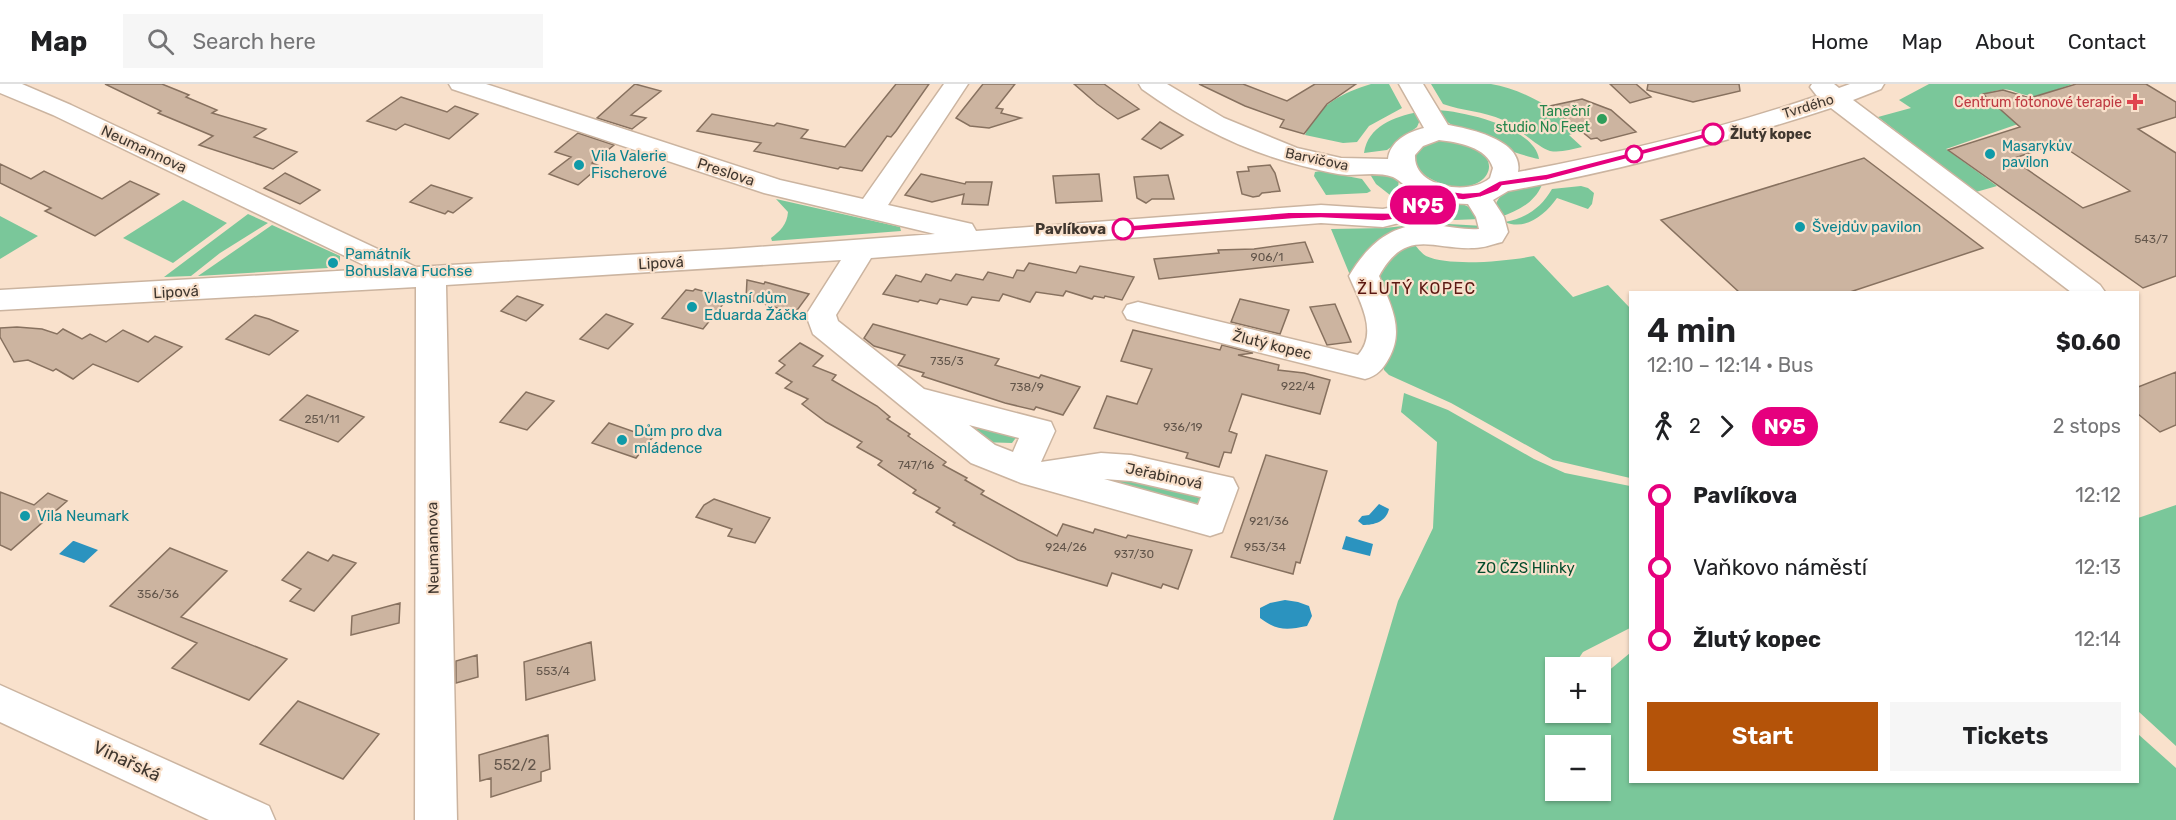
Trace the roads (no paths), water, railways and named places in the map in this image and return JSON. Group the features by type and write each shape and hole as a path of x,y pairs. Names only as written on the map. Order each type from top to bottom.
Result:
{"street":[{"name":"Neumannova","path":"1,84 424,278 430,297 436,820"},
{"path":"870,210 956,84"},
{"name":"Barvičova","path":"1151,84 1167,96 1248,140 1338,166 1406,168"},
{"path":"1411,84 1439,132"},
{"name":"Tvrdého","path":"1492,179 1547,177 1569,169 1696,138 1827,91 1872,84"},
{"name":"Preslova","path":"476,86 774,187 996,239"},
{"path":"1827,91 1850,112 2089,291"},
{"path":"1439,132 1462,134 1483,142 1492,179 1463,196 1442,194 1427,189 1406,168 1406,145 1414,139 1439,132"},
{"name":"Lipová","path":"0,300 424,278 862,249 1321,214 1394,201 1405,194 1406,168"},
{"name":"Žlutý kopec","path":"1138,312 1365,369 1382,346 1385,333 1364,276 1373,258 1385,247 1406,238 1426,234 1476,239 1492,235 1494,232 1491,221 1492,179"},
{"name":"Lipová","path":"1321,214 1353,218 1398,216 1413,211 1442,194"},
{"path":"862,249 821,315 824,326 911,398 983,454 1034,473 1039,431 911,398"},
{"name":"Jeřabinová","path":"1034,473 1101,465 1131,468 1221,488 1209,522"},
{"name":"Vinařská","path":"0,703 254,820"}],"water":[{"path":"1379,504 1389,509 1382,520 1367,525 1358,521 1362,516 1369,515"},
{"path":"1346,536 1373,544 1370,556 1342,549"},
{"path":"73,541 98,550 84,563 59,554"},
{"path":"1285,600 1309,606 1312,616 1307,626 1282,628 1260,618 1260,608"}],"place":[{"name":"Centrum fotonové terapie","path":"2135,102"},
{"name":"Taneční studio No Feet","path":"1602,119"},
{"name":"Žlutý kopec","path":"1713,134"},
{"name":"Masarykův pavilon","path":"1990,154"},
{"name":"Vila Valerie Fischerové","path":"579,165"},
{"name":"Švejdův pavilon","path":"1800,227"},
{"name":"Pavlíkova","path":"1123,229"},
{"name":"Památník Bohuslava Fuchse","path":"333,263"},
{"name":"Vlastní dům Eduarda Žáčka","path":"692,307"},
{"name":"Dům pro dva mládence","path":"622,440"},
{"name":"Vila Neumark","path":"25,516"}],"district":[{"name":"ŽLUTÝ KOPEC","path":"1417,288"}],"park label":[{"name":"ZO ČZS Hlinky","path":"1526,568"}]}
